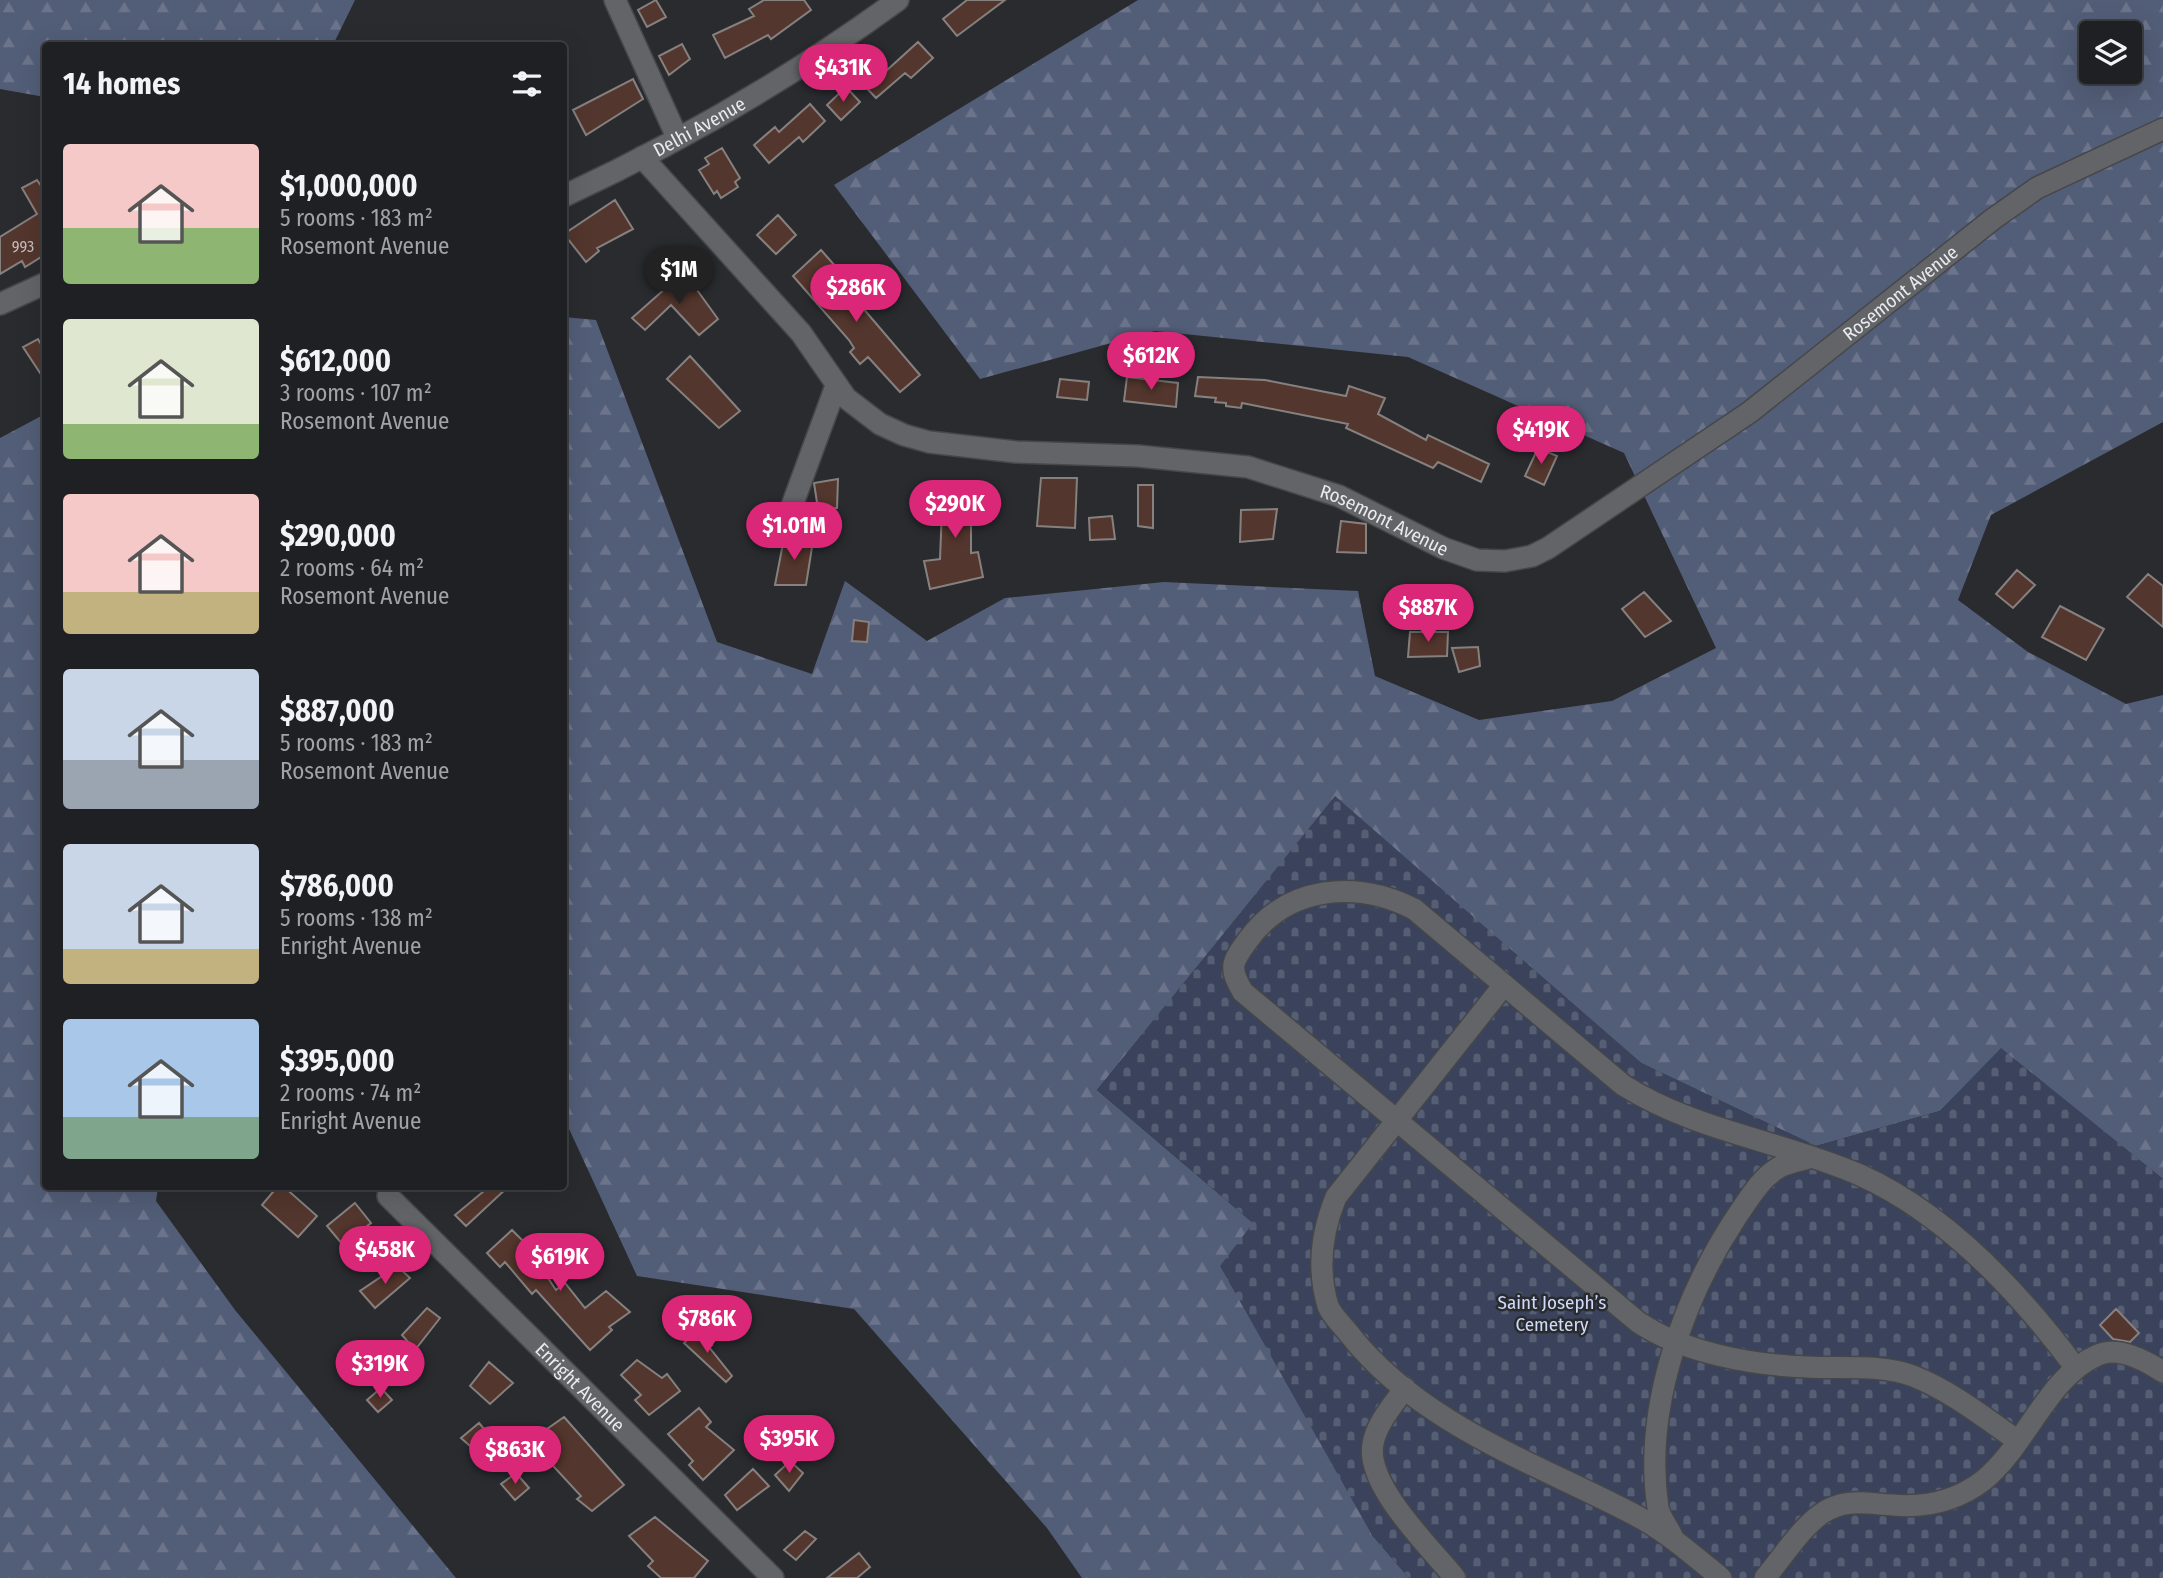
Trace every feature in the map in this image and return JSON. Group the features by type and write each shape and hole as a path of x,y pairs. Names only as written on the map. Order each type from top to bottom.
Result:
{"street":[{"path":"615,0 677,137"},
{"name":"Delhi Avenue","path":"567,194 642,157 796,71 898,0"},
{"name":"Rosemont Avenue","path":"642,157 801,333 846,398 880,424 929,442 1016,452 1138,456 1248,467 1339,496 1443,548 1477,560 1505,561 1532,556 1750,412 1993,219 2037,188 2163,129"},
{"path":"0,304 42,285"},
{"path":"786,522 836,386"},
{"path":"2018,1441 1945,1392 1912,1376 1877,1369 1804,1367 1750,1360 1657,1335 1638,1322 1243,992 1232,974 1234,960 1253,933 1277,908 1302,896 1347,892 1392,898 1414,909 1623,1086 1656,1107 1860,1175 1922,1212 1971,1249 2015,1293 2075,1367"},
{"path":"1504,985 1395,1119 1336,1197 1324,1226 1322,1270 1329,1308 1363,1351 1405,1388 1458,1425 1674,1538 1721,1578"},
{"path":"1674,1538 1658,1511 1657,1427 1667,1375 1695,1293 1726,1234 1756,1188 1779,1167 1809,1158"},
{"name":"Enright Avenue","path":"388,1196 773,1578"},
{"path":"1765,1578 1820,1514 1835,1506 1862,1500 1892,1505 1925,1506 1954,1499 1984,1480 2075,1367 2101,1353 2158,1362"},
{"path":"1405,1388 1382,1422 1373,1443 1373,1466 1385,1492 1455,1578"}],"green space":[{"path":"0,0 355,0 334,42 42,42 42,96 0,89"},
{"path":"1138,0 2163,0 2163,422 1991,515 1958,600 2028,652 2126,704 2163,695 2163,1179 2001,1049 1940,1111 1816,1146 1641,1063 1335,797 1097,1090 1253,1223 1372,1535 1409,1578 1082,1578 1047,1528 854,1309 637,1276 567,1124 567,317 596,320 717,642 812,674 845,581 927,641 1005,598 1164,582 1358,591 1375,676 1479,720 1612,701 1716,648 1624,453 1408,357 1155,331 980,379 834,185"},
{"path":"42,416 42,1190 158,1190 156,1201 235,1310 456,1578 0,1578 0,438"},
{"name":"Saint Joseph’s Cemetery","path":"1335,796 1641,1063 1816,1146 1940,1111 2001,1048 2163,1179 2163,1578 1409,1578 1372,1535 1220,1266 1253,1223 1097,1090"}],"building":[{"path":"656,0 666,17 647,27 638,10"},
{"path":"764,0 804,0 811,10 771,39 768,35 725,58 713,35 754,16 749,9"},
{"path":"967,0 1005,0 957,36 943,19"},
{"path":"918,42 933,58 911,78 905,73 876,98 862,83 882,66 886,71"},
{"path":"682,44 690,59 669,75 659,56"},
{"path":"633,79 643,99 586,135 573,110"},
{"path":"846,87 860,102 841,120 827,105"},
{"path":"810,104 825,121 803,142 799,137 769,163 754,145 775,127 779,132"},
{"path":"722,148 740,178 735,182 738,187 721,198 717,191 714,194 699,170 709,164 705,158"},
{"path":"37,180 42,187 42,256 25,267 22,261 0,274 0,237 37,214 22,188"},
{"path":"615,200 633,229 597,248 599,251 586,262 567,238 567,232"},
{"path":"778,215 796,235 776,254 757,235"},
{"path":"821,250 836,267 824,278 850,306 856,300 920,375 900,392 868,357 860,364 850,352 854,348 849,340 793,276"},
{"path":"684,272 718,319 699,335 671,305 645,330 632,318"},
{"path":"38,339 42,346 42,376 23,347"},
{"path":"690,356 740,411 719,428 667,379"},
{"path":"1127,377 1178,383 1176,407 1124,401"},
{"path":"1198,377 1265,380 1346,396 1349,386 1385,398 1378,414 1426,440 1428,435 1489,464 1481,482 1438,462 1433,468 1346,428 1348,424 1242,403 1241,408 1226,406 1226,403 1215,402 1216,398 1195,396"},
{"path":"1060,379 1089,382 1087,400 1057,397"},
{"path":"1538,448 1557,456 1544,485 1525,476"},
{"path":"1041,478 1077,478 1075,528 1037,526"},
{"path":"838,479 837,508 818,509 814,483"},
{"path":"971,482 971,553 978,552 983,577 930,589 924,561 940,559 943,484"},
{"path":"1138,485 1153,485 1153,528 1138,526"},
{"path":"1277,509 1273,539 1240,542 1241,510"},
{"path":"1112,516 1115,539 1090,540 1089,518"},
{"path":"1341,521 1366,524 1366,553 1337,552"},
{"path":"784,538 813,541 806,585 775,585"},
{"path":"2017,570 2035,585 2013,608 1996,594"},
{"path":"2148,574 2163,586 2163,627 2127,597"},
{"path":"1644,592 1671,621 1645,637 1622,609"},
{"path":"2060,606 2104,629 2086,660 2042,637"},
{"path":"854,620 869,622 867,642 852,641"},
{"path":"1410,632 1448,632 1447,656 1408,657"},
{"path":"1478,647 1480,666 1459,672 1452,648"},
{"path":"275,1190 288,1190 317,1216 298,1237 262,1205"},
{"path":"485,1190 505,1190 466,1226 455,1215"},
{"path":"355,1203 371,1223 343,1245 327,1226"},
{"path":"512,1230 524,1242 556,1290 565,1283 585,1308 606,1291 630,1312 609,1327 612,1330 590,1350 536,1290 532,1294 505,1262 500,1267 487,1253"},
{"path":"397,1266 410,1278 375,1308 360,1291"},
{"path":"427,1308 440,1318 415,1350 402,1335"},
{"path":"2116,1309 2139,1333 2130,1342 2113,1339 2100,1325"},
{"path":"697,1331 712,1345 709,1347 732,1376 726,1382 684,1343"},
{"path":"637,1360 662,1378 667,1374 680,1391 649,1415 635,1400 641,1395 621,1375"},
{"path":"489,1362 513,1383 490,1404 470,1386"},
{"path":"381,1388 392,1400 378,1412 367,1400"},
{"path":"699,1408 711,1422 706,1427 734,1450 703,1480 689,1465 693,1461 668,1434"},
{"path":"564,1417 624,1485 592,1511 577,1499 581,1496 530,1441"},
{"path":"479,1423 495,1442 478,1453 461,1438"},
{"path":"790,1461 803,1473 789,1491 775,1475"},
{"path":"753,1469 769,1486 737,1510 725,1495"},
{"path":"516,1473 529,1488 515,1500 501,1484"},
{"path":"655,1517 708,1561 694,1578 661,1578 648,1566 653,1561 629,1536"},
{"path":"805,1531 816,1539 796,1560 784,1550"},
{"path":"859,1553 870,1567 857,1578 827,1578"}]}
